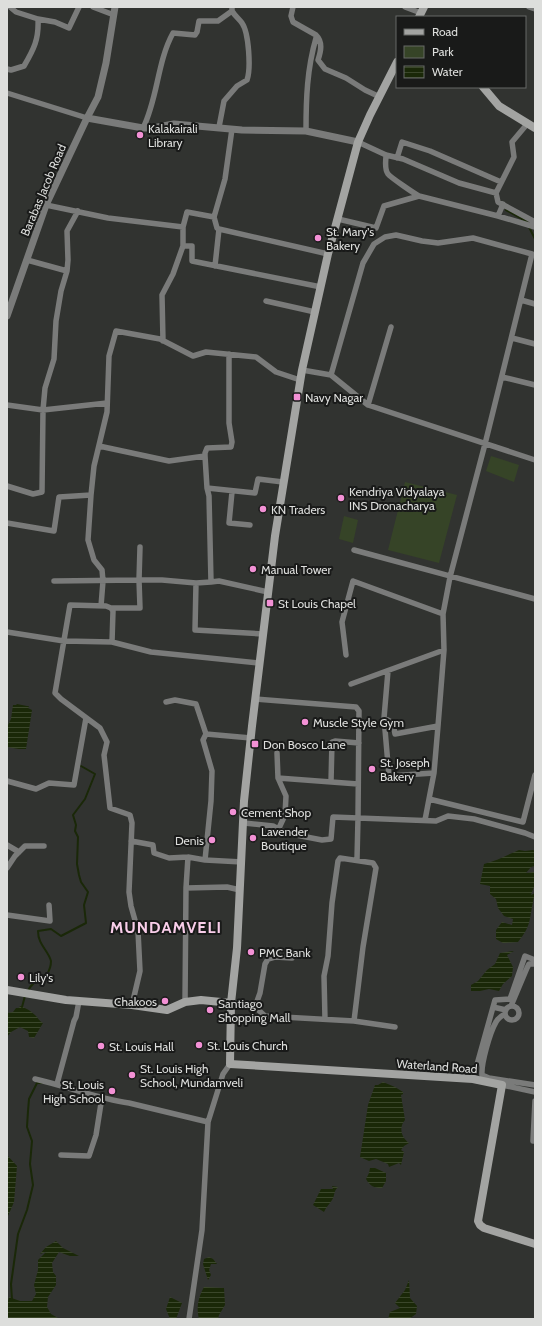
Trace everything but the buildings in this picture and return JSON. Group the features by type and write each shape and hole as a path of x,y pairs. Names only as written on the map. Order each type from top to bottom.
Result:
{"main road":[{"path":"230,1064 231,1003 237,948 244,801 274,540 283,482 302,370 328,254 358,142 396,64"},
{"path":"484,88 500,106 531,125"},
{"path":"7,990 78,1001 132,1005 167,1010 185,1002 201,1000 231,1003"},
{"name":"Waterland Road","path":"230,1064 473,1079 502,1085"},
{"path":"502,1085 478,1221 484,1228 535,1244"}],"street":[{"path":"10,7 16,12 38,19 55,22 69,28 79,7"},
{"path":"93,7 114,11"},
{"path":"293,7 292,22 316,34 319,38 321,45 318,60 325,69 346,78 365,90 380,97"},
{"path":"405,7 422,14"},
{"path":"528,7 535,9"},
{"path":"143,128 147,121 156,90 167,44 173,34 195,35 199,21 218,21 232,9 235,17 243,24 249,53 249,70 247,80 237,86 224,101 219,128"},
{"name":"Barabas Jacob Road","path":"7,316 46,205 98,97 102,85 114,11"},
{"path":"7,69 11,70 24,66 34,50 38,30 38,19"},
{"path":"306,131 307,83 316,34"},
{"path":"7,93 87,118 143,128 174,124 232,129 306,131 358,142 386,155 403,159 459,183 496,193"},
{"path":"531,125 512,142 514,157 496,193 498,202 535,222"},
{"path":"232,129 225,179 214,217 217,228 220,230 328,254"},
{"path":"397,158 402,142 430,151 501,182"},
{"path":"386,155 385,166 388,174 407,187 409,191 419,196 535,227"},
{"path":"338,219 376,228 384,206 419,196"},
{"path":"498,216 503,204"},
{"path":"46,205 108,218 182,227"},
{"path":"7,486 33,494 42,492 43,410 45,388 54,359 56,321 61,291 67,271 67,231 78,211"},
{"path":"163,341 162,295 173,274 183,246 182,227 187,212 214,217"},
{"path":"216,266 220,230"},
{"path":"331,375 363,263 374,244 385,237 396,235 438,243 473,238 533,255 450,577 443,614 444,650 434,773 425,820"},
{"path":"183,246 192,246 192,261 321,287"},
{"path":"27,260 67,271"},
{"path":"521,300 535,304"},
{"path":"266,301 315,312"},
{"path":"368,405 391,327"},
{"path":"101,606 103,581 102,570 94,560 88,540 94,466 104,426 110,356 116,331 163,341 193,356 206,352 256,357 276,372 300,380"},
{"path":"512,338 535,344"},
{"path":"211,582 209,496 204,453 207,448 231,446 232,442 229,423 228,354"},
{"path":"302,370 331,375 368,405 535,460"},
{"path":"502,376 535,385"},
{"path":"7,405 43,410 107,403"},
{"path":"99,446 169,461 205,456"},
{"path":"207,488 232,492 255,493 258,479 283,482"},
{"path":"232,492 229,523 250,525"},
{"path":"7,523 54,531 59,497 91,495"},
{"path":"132,1005 140,971 138,932 129,892 132,822 130,815 110,808 104,755 107,742 100,728 55,693 70,605 101,606 111,608 140,608 140,547"},
{"path":"354,550 535,599"},
{"path":"54,581 162,580 196,583 219,581 268,592"},
{"path":"346,655 342,622 353,581 443,614"},
{"path":"196,583 195,630 263,634"},
{"path":"111,608 113,611 112,642"},
{"path":"7,632 64,641 112,642 151,652 259,663"},
{"path":"351,684 444,650"},
{"path":"388,671 384,718 389,776 434,773"},
{"path":"255,699 356,707 359,711 357,859"},
{"path":"166,702 175,700 196,704 206,734 203,740 212,771 211,801 205,860"},
{"path":"7,781 36,790 49,783 74,785 86,718"},
{"path":"384,718 393,723 395,734 438,726"},
{"path":"206,734 251,738"},
{"path":"331,782 332,742 359,743"},
{"path":"277,753 278,778 286,796 285,815 279,828"},
{"path":"429,799 523,822 535,774"},
{"path":"278,778 358,784"},
{"path":"244,823 273,826 282,831 296,835 331,839 333,817 436,820 448,816 474,819 535,837"},
{"path":"132,841 153,845 154,853 169,858 188,857 205,860 242,862"},
{"path":"7,845 19,852"},
{"path":"7,868 25,846 44,846"},
{"path":"185,1002 186,888 188,857"},
{"path":"325,1019 324,976 328,956 332,903 338,861 340,858 357,859 374,863 376,868 363,947 354,1021"},
{"path":"186,888 227,887 240,890"},
{"path":"8,917 24,917 50,921 49,905"},
{"path":"255,1007 260,993 265,964 268,959 275,956 292,958"},
{"path":"473,1079 495,1000 510,999 525,956 535,960"},
{"path":"535,964 529,964 507,1010 495,1023 484,1056 482,1069 482,1074 489,1078 535,1085"},
{"path":"57,1084 76,1017 78,1001"},
{"path":"231,1003 248,1003 265,1016 354,1021 395,1028"},
{"path":"493,1007 507,1010"},
{"path":"189,1319 202,1230 208,1122 223,1074 230,1064"},
{"path":"35,1079 102,1097 208,1122"},
{"path":"502,1085 535,1092"},
{"path":"61,1156 89,1156 96,1135 102,1097"},
{"path":"535,1101 533,1141 535,1142"}],"green space":[{"path":"491,456 519,465 514,482 486,471"},
{"path":"405,482 457,495 439,563 388,550"},
{"path":"344,516 358,520 353,543 339,539"}],"water":[{"path":"17,704 29,706 28,708 32,710 26,749 7,747 7,727 11,719 13,705"},
{"path":"519,850 535,851 535,866 531,867 526,873 534,872 535,884 531,895 535,894 529,923 525,932 518,942 503,943 496,939 496,930 502,922 512,925 513,919 504,916 498,908 496,899 490,894 490,886 480,884 484,864"},
{"path":"514,951 507,955 513,967 512,976 503,984 499,991 489,989 471,991 471,985 478,981 487,970 495,964 500,953"},
{"path":"20,1006 32,1012 43,1023 34,1038 29,1037 28,1031 20,1027 11,1032 7,1037 7,1013 13,1012"},
{"path":"383,1082 403,1092 401,1095 405,1120 401,1129 404,1138 409,1143 401,1150 404,1152 401,1165 399,1163 389,1167 388,1164 376,1159 369,1161 360,1157 368,1105 375,1085"},
{"path":"7,1155 17,1166 14,1202 8,1216 7,1246"},
{"path":"370,1168 375,1168 386,1173 386,1181 382,1188 372,1186 366,1179"},
{"path":"332,1186 338,1187 324,1212 313,1205 321,1189 333,1189"},
{"path":"56,1241 63,1248 79,1256 70,1256 59,1252 52,1263 53,1272 56,1276 56,1285 48,1297 47,1307 51,1314 58,1318 7,1319 7,1305 9,1297 20,1301 32,1301 36,1294 34,1285 38,1270 38,1260 46,1252 40,1254 46,1247"},
{"path":"209,1257 217,1264 211,1264 209,1270 211,1275 208,1280 203,1264 204,1259"},
{"path":"409,1280 410,1298 417,1306 416,1314 409,1319 388,1319 390,1312 400,1308 395,1303 405,1290"},
{"path":"204,1287 224,1288 225,1305 218,1319 199,1319 198,1303"},
{"path":"170,1297 182,1303 176,1319 170,1319 166,1309"}],"waterway":[{"path":"506,210 528,223"},
{"path":"529,227 535,239"},
{"path":"27,992 36,981 47,974 51,965 50,957 41,944 38,931 51,929 61,936 86,923 84,905 88,892 81,882 79,875 77,864 78,837 75,831 76,825 73,815 85,799 95,774 81,766"},
{"path":"22,1007 25,996"},
{"path":"12,1300 11,1284 18,1234 27,1210 33,1185 30,1164 32,1141 27,1127 29,1099 37,1083 42,1083"},
{"path":"77,1088 85,1083 95,1087"}],"place":[{"name":"Kalakairali Library","path":"140,135"},
{"name":"St. Mary's Bakery","path":"318,238"},
{"name":"Navy Nagar","path":"297,397"},
{"name":"Kendriya Vidyalaya INS Dronacharya","path":"341,498"},
{"name":"KN Traders","path":"263,509"},
{"name":"Manual Tower","path":"253,569"},
{"name":"St Louis Chapel","path":"270,603"},
{"name":"Muscle Style Gym","path":"305,722"},
{"name":"Don Bosco Lane","path":"255,744"},
{"name":"St. Joseph Bakery","path":"372,769"},
{"name":"Cement Shop","path":"233,812"},
{"name":"Lavender Boutique","path":"253,838"},
{"name":"Denis","path":"212,840"},
{"name":"PMC Bank","path":"251,952"},
{"name":"Lily's","path":"21,977"},
{"name":"Chakoos","path":"165,1001"},
{"name":"Santiago Shopping Mall","path":"210,1010"},
{"name":"St. Louis Church","path":"199,1045"},
{"name":"St. Louis Hall","path":"101,1046"},
{"name":"St. Louis High School, Mundamveli","path":"132,1075"},
{"name":"St. Louis High School","path":"112,1091"}],"district":[{"name":"MUNDAMVELI","path":"166,927"}]}
